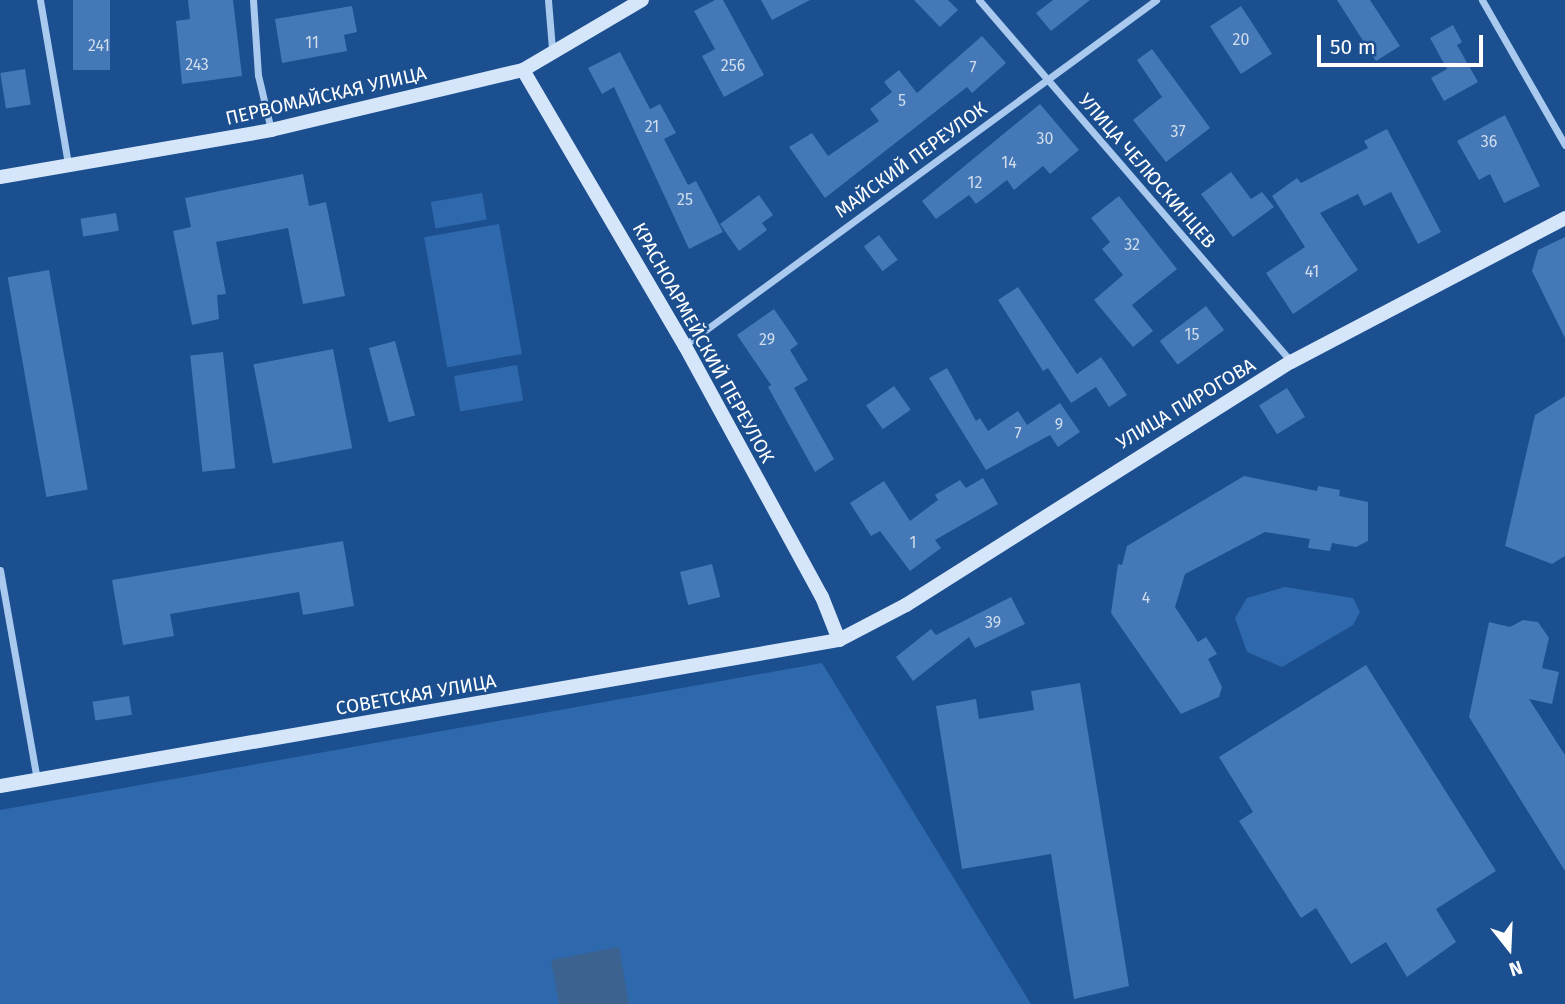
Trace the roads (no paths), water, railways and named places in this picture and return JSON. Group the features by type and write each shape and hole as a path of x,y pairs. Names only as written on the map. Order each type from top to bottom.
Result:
{"street":[{"path":"40,0 68,164"},
{"path":"254,0 258,75 271,130"},
{"path":"548,0 552,49"},
{"name":"ПЕРВОМАЙСКАЯ УЛИЦА","path":"0,177 271,130 523,70 552,49 642,0"},
{"name":"УЛИЦА ЧЕЛЮСКИНЦЕВ","path":"979,0 1291,362"},
{"name":"МАЙСКИЙ ПЕРЕУЛОК","path":"685,345 1156,0"},
{"path":"1482,0 1565,145"},
{"name":"КРАСНОАРМЕЙСКИЙ ПЕРЕУЛОК","path":"523,70 685,345 822,597 839,640"},
{"name":"УЛИЦА ПИРОГОВА","path":"839,640 906,605 1291,362 1565,218"},
{"path":"0,570 37,779"},
{"name":"СОВЕТСКАЯ УЛИЦА","path":"0,786 839,640"}]}
